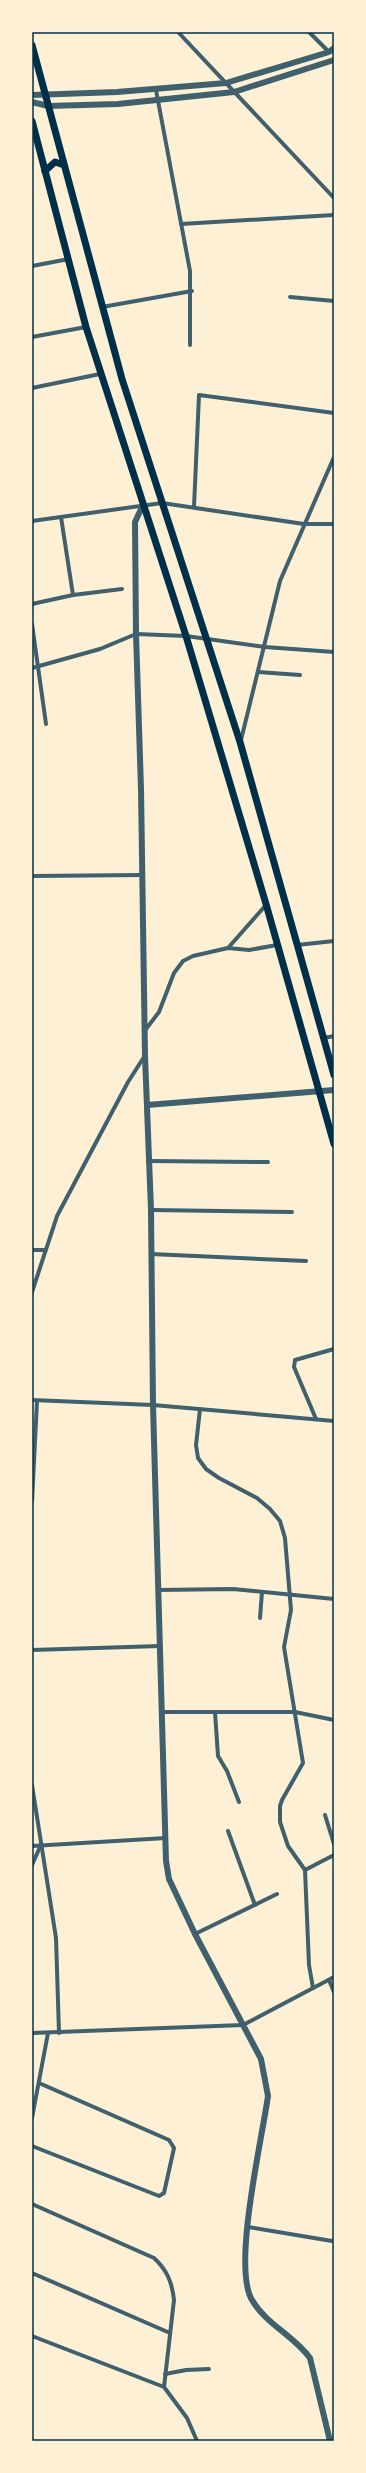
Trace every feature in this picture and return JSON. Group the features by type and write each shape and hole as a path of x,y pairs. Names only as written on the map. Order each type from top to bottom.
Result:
{"main road":[{"path":"32,45 34,59 45,94 122,379 240,742 334,1075"},
{"path":"32,121 86,327 186,636 266,904 334,1144"},
{"path":"45,171 55,162 64,165"}],"street":[{"path":"178,32 334,198"},
{"path":"32,102 48,106 118,104 234,92 334,59 310,32"},
{"path":"32,95 156,90 226,83 328,52 334,48"},
{"path":"156,90 192,291 190,345"},
{"path":"117,92 118,104"},
{"path":"181,224 334,215"},
{"path":"32,266 69,259"},
{"path":"102,307 192,291"},
{"path":"290,297 334,301"},
{"path":"32,337 86,327"},
{"path":"32,388 100,374"},
{"path":"194,507 199,395 334,413"},
{"path":"240,742 265,647 280,581 334,457"},
{"path":"32,521 162,503 304,524 334,524"},
{"path":"143,505 135,522 136,634 146,1029 145,1056 151,1210 153,1405 166,1838 169,1879 195,1934 261,2059 268,2096 248,2227 245,2266 248,2292 262,2314 302,2347 310,2358 330,2441"},
{"path":"61,516 73,595"},
{"path":"32,604 73,595 122,589"},
{"path":"32,624 46,724"},
{"path":"32,668 100,649 136,634 186,636 265,647 334,652"},
{"path":"258,672 300,675"},
{"path":"32,876 142,874"},
{"path":"228,948 266,904"},
{"path":"297,945 334,941"},
{"path":"146,1029 158,1012 174,973 184,961 193,956 228,948 249,950 277,945"},
{"path":"324,1038 334,1036"},
{"path":"32,1292 57,1216 128,1082 145,1056"},
{"path":"147,1105 334,1090"},
{"path":"148,1161 268,1162"},
{"path":"151,1210 292,1212"},
{"path":"32,1250 45,1250"},
{"path":"151,1254 306,1261"},
{"path":"316,1419 294,1367 295,1360 334,1349"},
{"path":"32,1400 153,1405 334,1421"},
{"path":"32,1502 37,1401"},
{"path":"200,1409 196,1445 198,1458 206,1469 218,1478 257,1498 270,1509 280,1522 288,1553 291,1610 284,1646 303,1763 282,1800 280,1806 280,1822 288,1846 305,1870 309,1965 314,1988"},
{"path":"158,1590 233,1589 334,1599"},
{"path":"260,1618 262,1592"},
{"path":"32,1650 160,1646"},
{"path":"162,1712 295,1712 334,1720"},
{"path":"215,1712 218,1756 227,1771 239,1802"},
{"path":"32,1785 56,1938 59,2033"},
{"path":"325,1815 334,1844"},
{"path":"228,1831 255,1905"},
{"path":"32,1846 41,1847 166,1838"},
{"path":"32,1865 41,1847"},
{"path":"305,1870 334,1855"},
{"path":"195,1934 277,1894"},
{"path":"32,2033 243,2025 334,1977"},
{"path":"329,1980 334,1992"},
{"path":"32,2118 48,2033"},
{"path":"32,2146 159,2196 164,2193 174,2148 169,2140 39,2083"},
{"path":"32,2204 154,2258 169,2275 173,2287 174,2300 164,2387"},
{"path":"248,2227 333,2241"},
{"path":"32,2273 170,2333"},
{"path":"32,2336 164,2387 187,2418 197,2441"},
{"path":"165,2374 186,2370 210,2369"}]}
